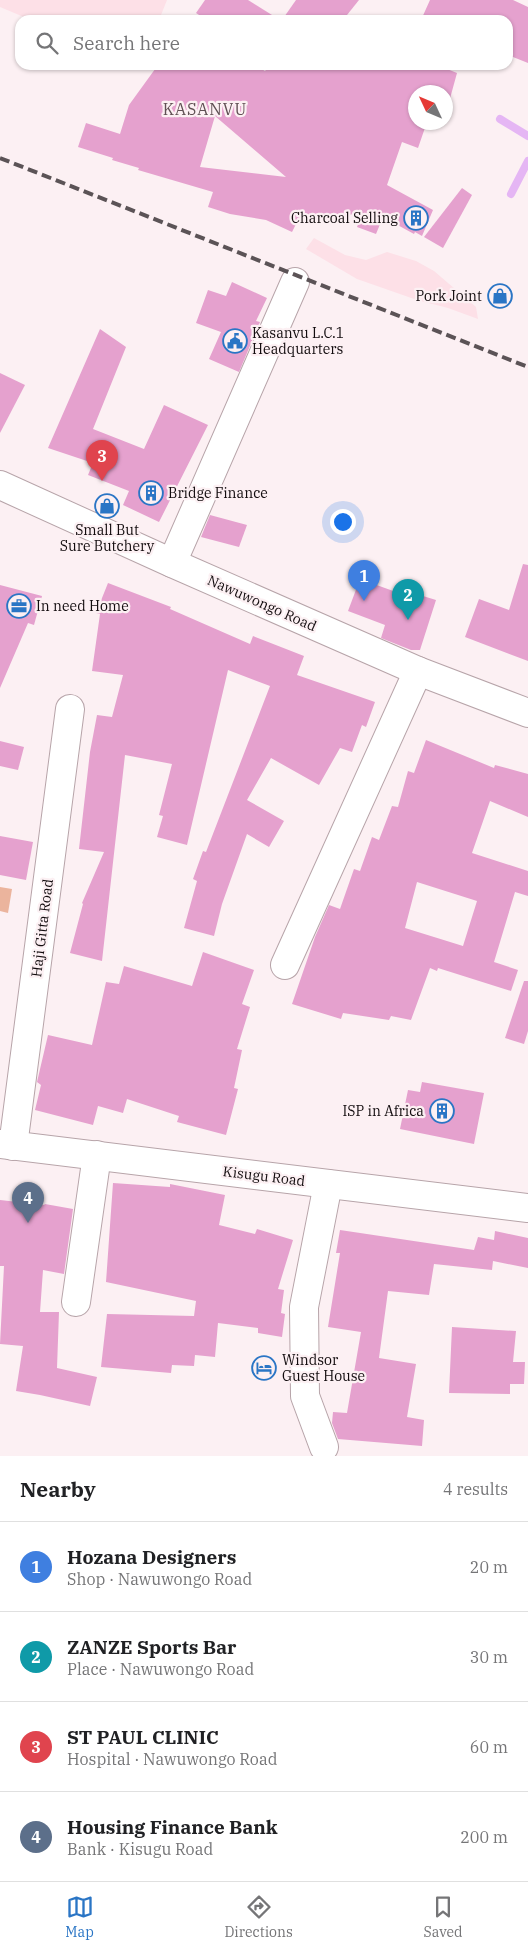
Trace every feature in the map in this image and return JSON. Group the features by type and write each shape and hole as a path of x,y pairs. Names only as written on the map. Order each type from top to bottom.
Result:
{"street":[{"path":"172,563 295,282"},
{"name":"Nawuwongo Road","path":"0,485 418,671 528,713"},
{"path":"285,965 418,671"},
{"name":"Haji Gitta Road","path":"7,1145 70,709"},
{"name":"Kisugu Road","path":"7,1145 528,1208"},
{"path":"76,1302 97,1155"},
{"path":"324,1447 305,1396 304,1307 328,1184"}],"shaded area":[{"path":"0,0 167,0 161,15 19,15 0,7"},
{"path":"314,238 345,255 366,260 387,252 416,261 434,271 476,307 478,319 357,279 306,249"},
{"path":"0,887 12,889 8,913 0,911"}],"building":[{"path":"205,0 248,0 272,15 199,15 196,13"},
{"path":"296,0 359,0 347,15 286,15"},
{"path":"430,0 513,0 528,7 528,63 513,57 513,15 423,15"},
{"path":"154,70 450,70 457,73 453,88 453,85 408,85 408,130 424,130 418,148 402,142 387,185 433,210 422,236 415,232 414,234 383,217 376,234 357,227 362,213 297,222 292,232 266,220 230,214 208,207 213,192 138,170 139,168 112,160 113,158 78,147 86,123 120,134 129,105","holes":["215,116 286,177 200,167"]},
{"path":"462,188 472,195 443,248 424,237"},
{"path":"232,282 267,298 256,321 260,322 239,372 209,359 221,332 196,323 208,290 226,296"},
{"path":"100,329 126,347 93,429 144,449 164,405 208,425 159,522 123,505 129,491 88,475 93,463 48,448"},
{"path":"0,373 25,385 0,433"},
{"path":"210,515 247,525 239,547 201,537"},
{"path":"523,564 528,565 528,661 465,637 479,599 509,610"},
{"path":"360,579 396,592 397,588 436,600 420,650 411,650 381,638 385,625 348,611"},
{"path":"108,583 171,607 170,609 250,644 253,636 304,656 297,675 375,702 366,727 362,725 352,752 340,748 319,785 271,758 247,800 284,821 269,847 247,834 222,904 214,936 184,928 197,881 193,879 203,851 206,852 270,686 228,670 187,845 157,837 163,816 159,815 172,764 125,755 102,961 70,953 82,903 104,852 79,849 90,752 97,715 112,717 123,675 92,671 100,614 96,613"},
{"path":"0,585 42,596 34,625 28,623 0,688"},
{"path":"426,740 494,768 495,765 528,774 528,817 490,801 472,853 528,871 528,896 515,892 494,962 518,970 511,991 438,968 437,971 430,968 411,1020 391,1016 389,1020 343,1013 341,1019 292,1004 315,937 329,905 340,909 354,869 360,871 372,837 379,840 392,806 398,807 408,771 414,773","holes":["417,882 477,901 463,946 405,928"]},
{"path":"0,741 24,747 18,770 0,766"},
{"path":"0,836 33,842 26,880 0,875"},
{"path":"203,952 254,970 242,1004 250,1007 237,1049 242,1050 234,1088 238,1089 226,1135 177,1122 179,1116 127,1099 123,1113 98,1106 93,1125 35,1110 41,1085 37,1082 48,1035 92,1045 106,982 119,984 124,966 192,986"},
{"path":"524,981 528,981 528,1031 524,1044 505,1038"},
{"name":"ISP in Africa","path":"422,1082 484,1093 474,1144 400,1129 408,1090 420,1092"},
{"path":"113,1183 170,1187 170,1184 225,1195 219,1225 255,1234 257,1229 293,1240 278,1289 284,1290 281,1313 285,1314 282,1337 258,1333 258,1328 218,1323 215,1357 195,1355 194,1366 172,1365 171,1373 101,1367 107,1314 194,1316 196,1301 106,1282"},
{"path":"0,1200 45,1204 73,1209 64,1274 43,1270 40,1312 59,1312 57,1368 97,1377 90,1406 16,1391 23,1346 0,1344 4,1266 0,1266"},
{"path":"340,1230 474,1250 478,1237 494,1240 495,1231 528,1238 528,1268 493,1261 492,1270 434,1264 429,1295 388,1291 379,1358 416,1364 407,1417 424,1420 422,1446 338,1439 332,1423 333,1412 347,1413 361,1332 328,1327 340,1253 336,1253"},
{"path":"452,1327 516,1331 513,1362 525,1362 524,1384 510,1384 510,1394 449,1393"}],"waterway":[{"path":"500,119 528,136"},
{"path":"511,194 528,161"}],"railway":[{"path":"0,158 528,367"}],"place":[{"name":"Charcoal Selling","path":"416,218"},
{"name":"Pork Joint","path":"500,296"},
{"name":"Kasanvu L.C.1 Headquarters","path":"235,341"},
{"name":"ST PAUL CLINIC","path":"102,481"},
{"name":"Bridge Finance","path":"151,493"},
{"name":"Small But Sure Butchery","path":"107,506"},
{"name":"Hozana Designers","path":"364,601"},
{"name":"In need Home","path":"19,606"},
{"name":"ZANZE Sports Bar","path":"408,620"},
{"name":"ISP in Africa","path":"442,1111"},
{"name":"Housing Finance Bank","path":"28,1223"},
{"name":"Windsor Guest House","path":"264,1368"}],"district":[{"name":"KASANVU","path":"205,109"}]}
